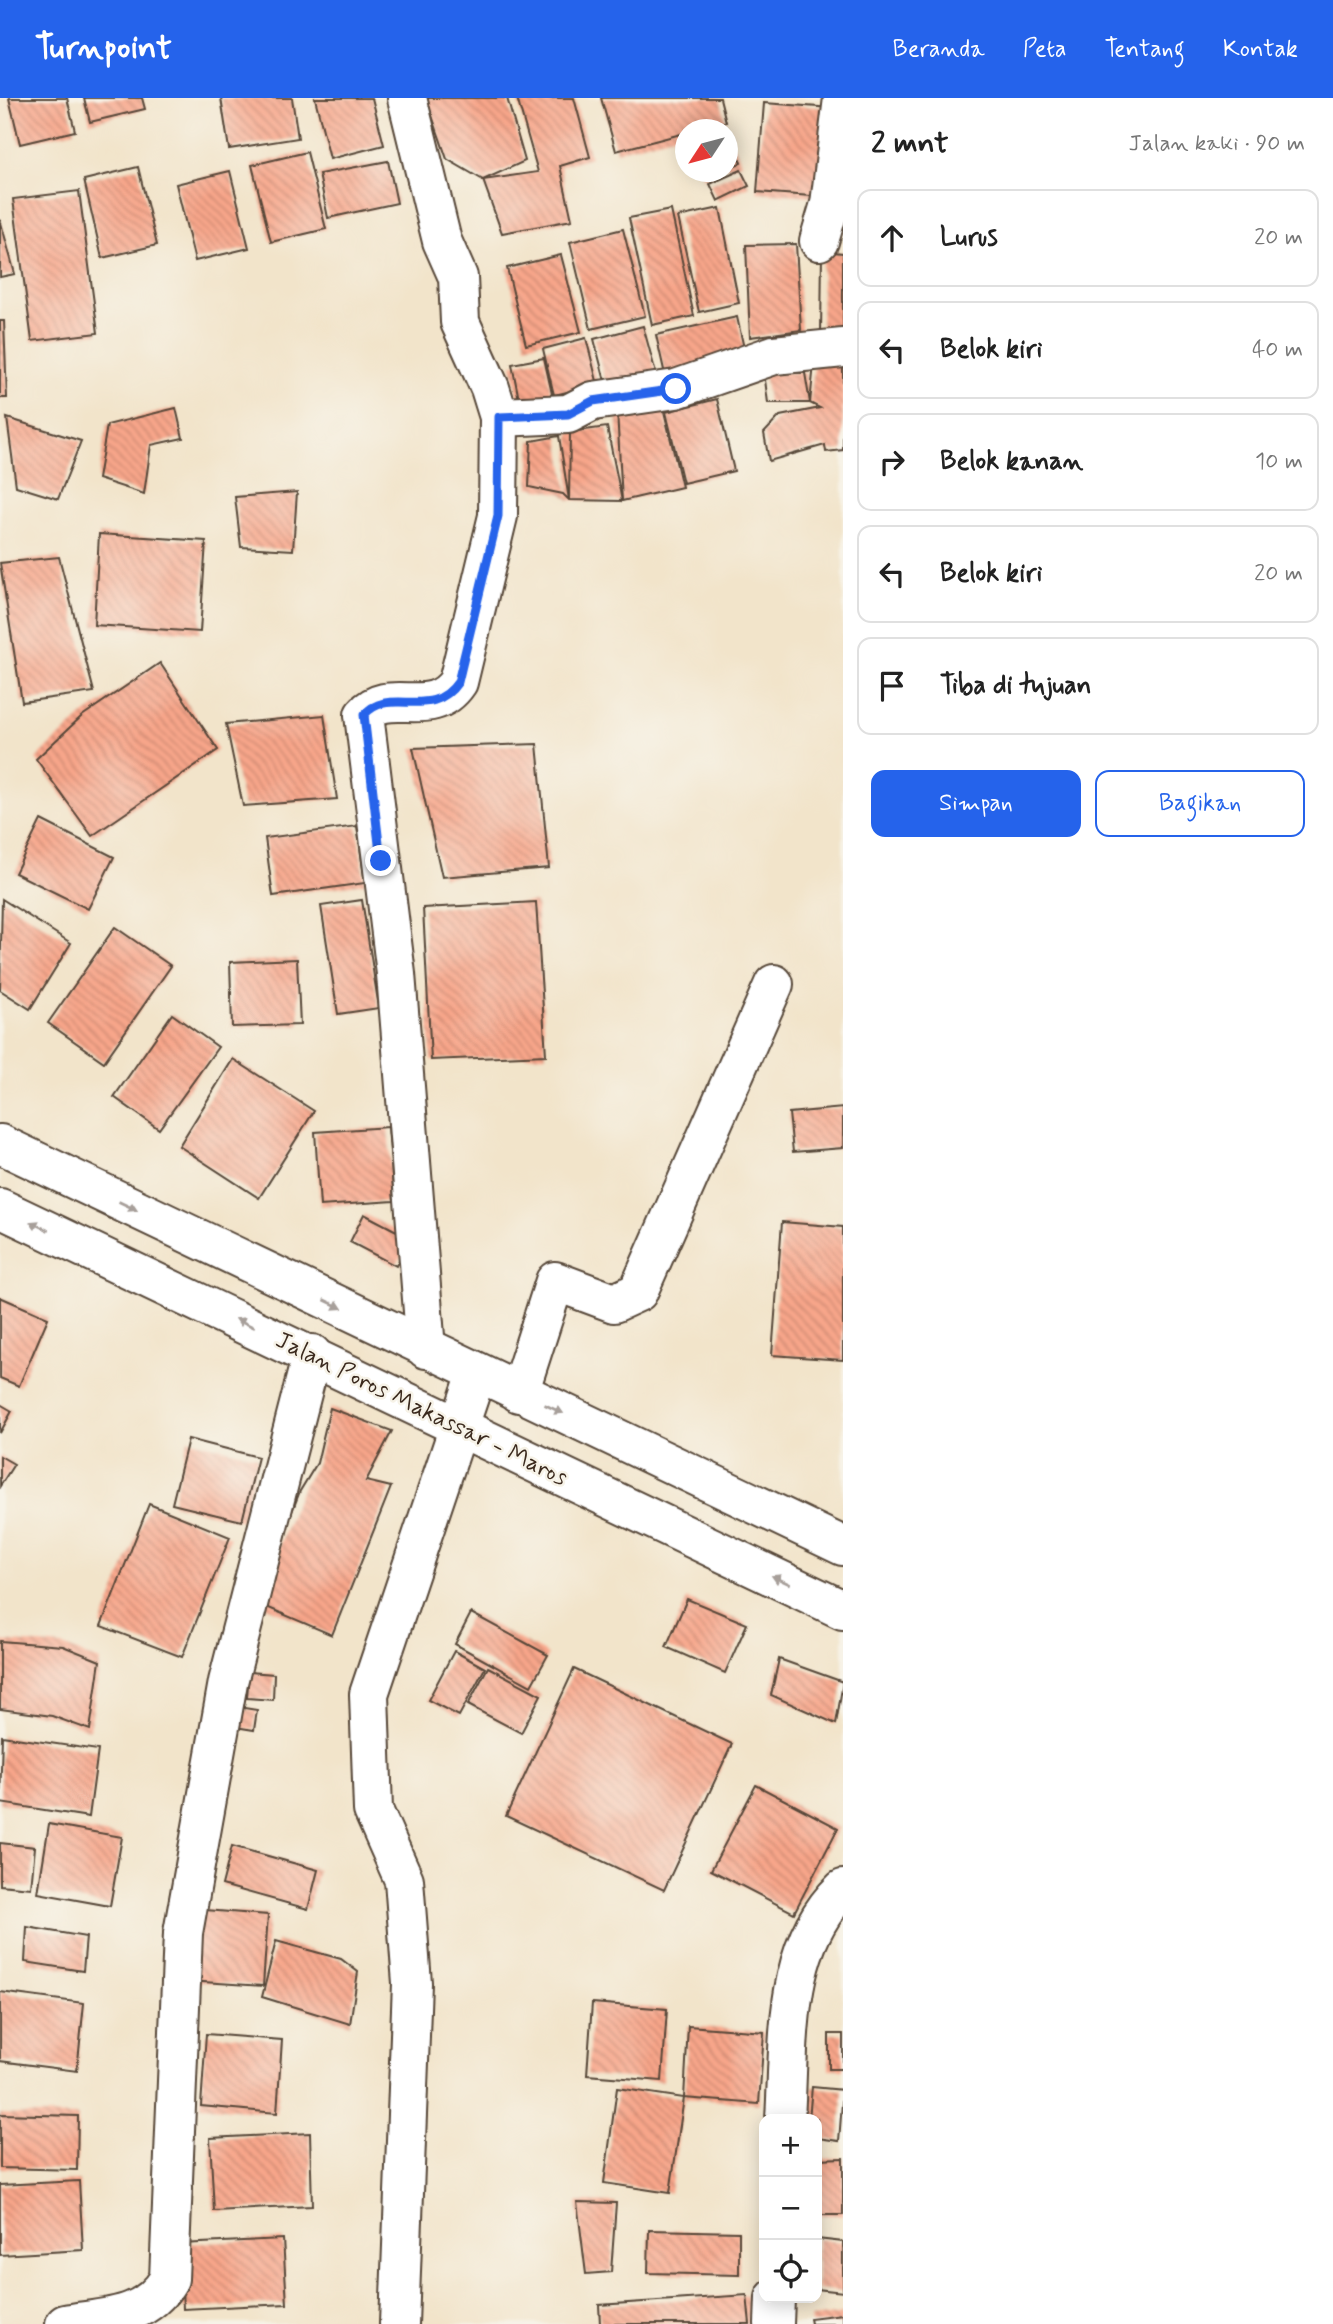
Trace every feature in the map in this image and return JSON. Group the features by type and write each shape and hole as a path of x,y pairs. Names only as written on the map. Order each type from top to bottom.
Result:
{"main road":[{"path":"407,98 442,241 458,277 460,322 490,388 499,417 498,516 458,682 450,693 437,700 423,704 385,702 377,704 364,715 396,974 426,1349"},
{"path":"818,241 830,204 843,98"},
{"path":"499,417 568,414 593,401 676,389 774,355 843,348"},
{"path":"519,1393 555,1281 614,1303 638,1292 774,984"},
{"path":"0,1144 843,1546"},
{"name":"Jalan Poros Makassar - Maros","path":"0,1208 312,1354 843,1610"},
{"path":"65,2324 136,2311 158,2297 169,2279 180,1988 187,1907 228,1682 312,1354"},
{"path":"399,2324 412,1983 404,1880 373,1810 369,1694 477,1373"},
{"path":"785,2114 793,1995 806,1939 817,1918 843,1889"},
{"path":"774,2324 775,2303"}],"building":[{"path":"9,98 67,98 75,131 20,144"},
{"path":"84,98 142,98 145,109 90,122"},
{"path":"221,98 292,98 298,138 229,149"},
{"path":"315,98 372,98 384,145 330,159"},
{"path":"426,98 507,98 525,161 483,180 447,159"},
{"path":"517,98 574,98 590,157 560,166 572,220 502,233 483,180 538,172"},
{"path":"601,98 720,98 725,119 675,119 675,136 616,151"},
{"path":"764,103 832,108 825,197 757,192"},
{"path":"307,152 326,229 271,242 252,165"},
{"path":"388,161 397,203 328,218 319,174"},
{"path":"138,167 157,245 102,258 84,180"},
{"path":"741,170 749,186 718,201 710,184 738,182 738,171"},
{"path":"230,171 249,248 195,261 176,184"},
{"path":"79,191 98,333 32,341 13,199"},
{"path":"720,208 739,303 699,312 678,217"},
{"path":"671,210 694,316 652,325 629,218"},
{"path":"0,219 15,274 0,277"},
{"path":"623,229 645,316 591,329 570,242"},
{"path":"796,244 801,330 750,337 746,245"},
{"path":"822,251 843,253 843,335 821,336"},
{"path":"561,255 581,332 526,345 507,268"},
{"path":"737,317 747,362 666,379 656,335"},
{"path":"0,321 4,321 7,398 0,398"},
{"path":"643,326 657,377 607,389 594,339"},
{"path":"586,338 598,385 554,395 543,349"},
{"path":"544,358 554,403 521,410 512,364"},
{"path":"843,361 843,450 826,452 825,445 769,461 764,433 780,416 820,408 810,403 814,364"},
{"path":"764,372 805,373 810,403 768,403"},
{"path":"717,399 734,471 683,483 666,412"},
{"path":"663,407 682,487 622,501 617,410"},
{"path":"176,408 183,438 151,445 144,494 98,479 107,425"},
{"path":"7,418 81,441 58,499 16,486"},
{"path":"607,427 622,501 569,500 570,432"},
{"path":"559,436 569,500 563,494 529,487 531,441"},
{"path":"297,492 293,550 241,547 235,497"},
{"path":"99,534 206,541 200,632 94,625"},
{"path":"59,557 94,692 22,702 0,563"},
{"path":"160,663 218,750 92,836 36,759 82,716"},
{"path":"324,715 337,799 243,806 226,724"},
{"path":"537,744 549,868 442,877 413,748"},
{"path":"41,820 114,857 88,909 15,873"},
{"path":"357,826 365,883 273,896 265,838"},
{"path":"2,899 71,943 30,1009 0,990"},
{"path":"362,900 379,1008 338,1014 321,906"},
{"path":"536,902 546,1055 431,1060 423,908"},
{"path":"115,927 171,966 104,1062 48,1023"},
{"path":"297,959 300,1025 232,1027 230,962"},
{"path":"172,1014 218,1047 159,1129 114,1097"},
{"path":"233,1059 314,1111 259,1198 179,1146"},
{"path":"843,1108 843,1148 793,1152 789,1113"},
{"path":"388,1127 394,1201 320,1206 315,1132"},
{"path":"364,1214 410,1238 396,1266 350,1242"},
{"path":"782,1222 843,1227 843,1360 772,1355"},
{"path":"0,1297 48,1318 19,1386 0,1378"},
{"path":"0,1404 12,1411 0,1433"},
{"path":"330,1408 392,1431 366,1481 391,1487 332,1635 257,1603 300,1491 317,1463"},
{"path":"188,1439 258,1457 242,1521 172,1504"},
{"path":"0,1456 14,1464 0,1486"},
{"path":"149,1504 230,1537 182,1657 101,1626"},
{"path":"687,1599 747,1624 725,1673 666,1647"},
{"path":"471,1613 548,1655 531,1686 455,1644"},
{"path":"0,1641 63,1646 100,1661 90,1730 52,1716 0,1709"},
{"path":"454,1651 485,1668 459,1716 428,1700"},
{"path":"779,1659 843,1682 836,1724 771,1695"},
{"path":"488,1667 541,1695 521,1733 468,1705"},
{"path":"574,1669 732,1744 664,1890 506,1816"},
{"path":"249,1672 274,1674 273,1700 247,1698"},
{"path":"232,1706 257,1710 254,1730 229,1726"},
{"path":"2,1736 98,1750 89,1817 0,1803"},
{"path":"756,1785 838,1828 794,1913 711,1870"},
{"path":"49,1824 122,1837 110,1906 38,1893"},
{"path":"0,1843 35,1847 31,1888 0,1885"},
{"path":"232,1846 318,1870 308,1909 222,1885"},
{"path":"193,1909 268,1915 263,1986 188,1981"},
{"path":"27,1927 86,1937 83,1971 25,1962"},
{"path":"276,1941 341,1959 358,1972 350,2024 262,1997"},
{"path":"0,1992 84,2003 77,2071 0,2061"},
{"path":"592,2003 667,2009 662,2081 587,2075"},
{"path":"688,2026 764,2032 759,2104 684,2098"},
{"path":"206,2034 282,2040 277,2113 201,2106"},
{"path":"829,2034 843,2034 843,2069 829,2069"},
{"path":"812,2087 843,2090 839,2141 822,2139 822,2114 809,2114"},
{"path":"617,2088 684,2098 670,2193 604,2183"},
{"path":"0,2114 78,2116 77,2170 0,2168"},
{"path":"310,2133 312,2206 214,2211 210,2138"},
{"path":"843,2158 843,2215 822,2215 822,2159"},
{"path":"79,2181 83,2250 0,2255 0,2185"},
{"path":"577,2202 616,2203 611,2272 586,2274"},
{"path":"649,2230 739,2232 739,2275 648,2273"},
{"path":"283,2239 287,2304 183,2309 180,2244"},
{"path":"822,2240 843,2242 843,2292 822,2290"},
{"path":"747,2295 750,2324 600,2324 599,2305"},
{"path":"843,2314 843,2324 811,2324 810,2318"}],"route":[{"path":"381,861 364,715 377,704 385,702 423,704 437,700 450,693 458,682 498,516 499,417 568,414 593,401 676,389"}]}
